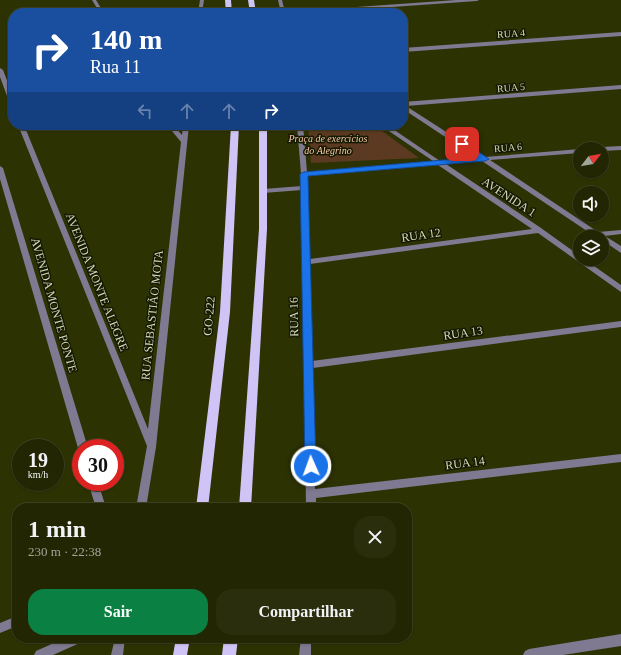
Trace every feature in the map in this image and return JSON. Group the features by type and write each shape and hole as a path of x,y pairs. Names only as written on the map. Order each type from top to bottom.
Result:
{"main road":[{"name":"GO-222","path":"203,503 226,312 235,130"},
{"path":"245,503 263,228 263,130"},
{"path":"180,655 182,643"},
{"path":"229,655 230,643"}],"street":[{"path":"358,8 477,0"},
{"name":"RUA 4","path":"408,50 621,34"},
{"path":"0,70 7,90 0,91"},
{"name":"RUA 5","path":"408,105 621,87"},
{"name":"AVENIDA 1","path":"408,108 591,230"},
{"name":"AVENIDA MONTE ALEGRE","path":"23,130 151,447"},
{"path":"174,130 184,141"},
{"name":"RUA SEBASTIÃO MOTA","path":"142,503 151,447 185,130"},
{"name":"RUA 16","path":"300,130 304,174 311,503"},
{"name":"AVENIDA 1","path":"390,130 539,230 621,289"},
{"path":"609,149 621,148"},
{"name":"RUA 6","path":"304,174 573,152"},
{"name":"AVENIDA MONTE PONTE","path":"0,168 80,439"},
{"path":"263,190 304,188"},
{"name":"RUA 12","path":"306,262 539,230"},
{"path":"609,234 621,232"},
{"name":"AVENIDA 1","path":"609,242 621,250"},
{"name":"RUA 13","path":"308,365 621,324"},
{"name":"RUA 14","path":"312,494 621,458"},
{"path":"96,491 99,503"},
{"path":"0,628 12,623"},
{"path":"529,655 621,640"},
{"path":"40,655 67,643"},
{"path":"116,655 119,643"},
{"path":"305,655 306,643"}],"green space":[{"name":"Praça de exercícios do Alegrino","path":"308,130 381,130 419,158 311,163"}],"route":[{"path":"311,466 304,174 485,159 462,144"}]}
